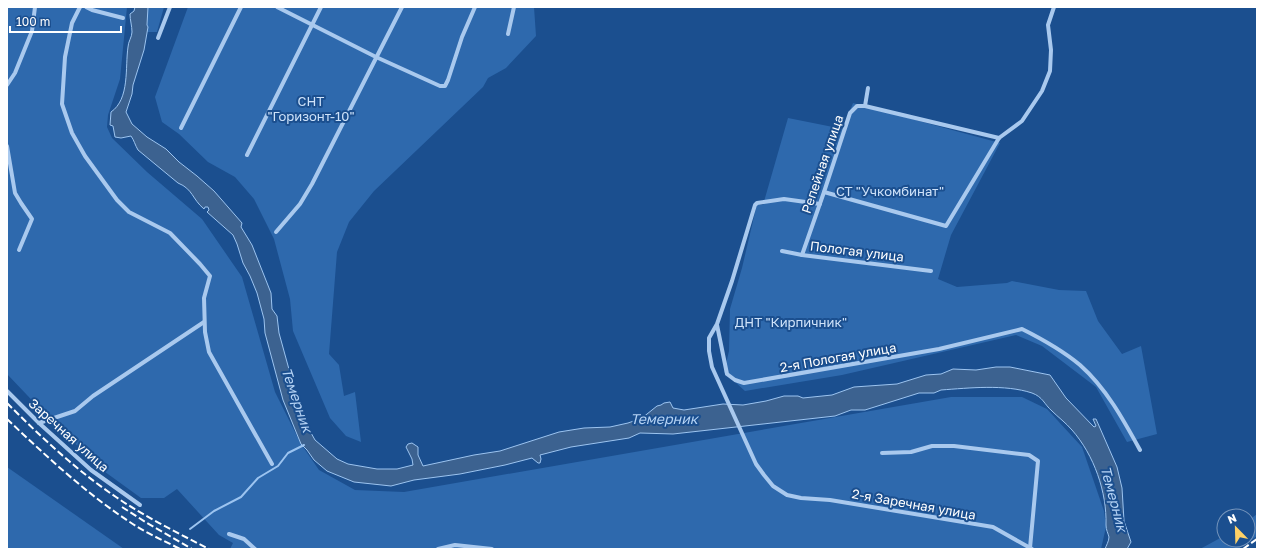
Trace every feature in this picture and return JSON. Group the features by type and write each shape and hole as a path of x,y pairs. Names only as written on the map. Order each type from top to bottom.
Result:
{"street":[{"path":"7,85 15,73 32,31 35,7"},
{"path":"80,7 72,23 65,57 62,104 72,133 85,156 117,200 129,212 170,233 210,276 204,298 204,322 209,352 272,464"},
{"path":"86,7 123,18"},
{"path":"158,38 170,7"},
{"path":"181,128 241,7"},
{"path":"277,7 376,57 440,86 444,86 448,80 462,37 474,7"},
{"path":"247,155 321,7"},
{"path":"276,232 300,204 312,184 402,7"},
{"path":"508,34 514,7"},
{"path":"824,192 946,226 999,138 1022,121 1044,84 1050,71 1051,50 1048,25 1054,7"},
{"path":"868,88 865,106 999,138"},
{"name":"Репейная улица","path":"802,255 850,113 856,106 865,106"},
{"path":"7,146 15,193 32,219 19,250"},
{"path":"717,324 757,203 784,199 820,204"},
{"name":"Пологая улица","path":"782,251 802,255 931,271"},
{"path":"39,423 74,410 204,322"},
{"name":"2-я Заречная улица","path":"717,324 709,338 708,351 712,367 756,464 773,486 787,495 801,498 830,500 993,527 1031,548"},
{"name":"2-я Пологая улица","path":"717,324 727,374 735,380 744,383 942,348 1022,329 1052,345 1080,365 1104,390 1120,414 1140,450"},
{"name":"Заречная улица","path":"7,391 39,423 91,470 140,505"},
{"path":"882,453 912,452 932,446 954,446 1029,455 1038,461 1031,548"},
{"path":"229,534 244,539 255,549"},
{"path":"438,549 454,545 492,549"}],"green space":[{"path":"7,7 127,7 120,79 108,115 107,127 112,138 147,172 202,219 242,277 275,392 301,444 319,470 355,490 404,492 951,397 1022,397 1047,409 1082,447 1104,511 1106,527 1101,549 230,549 233,543 219,535 177,489 164,498 141,498 101,469 7,374"},
{"path":"148,7 164,7 157,32 147,32"},
{"name":"СНТ \"Горизонт-10\"","path":"188,7 534,7 536,36 506,68 488,78 483,87 374,191 349,222 337,252 329,354 339,365 344,396 355,392 361,442 346,436 330,418 293,331 290,299 274,239 254,199 235,177 208,162 179,134 162,122 155,97"},
{"path":"853,103 1000,143 951,235 938,279 957,287 1007,283 1012,281 1059,290 1086,291 1098,321 1122,354 1141,346 1157,434 1127,442 1096,387 1042,346 1016,335 842,375 745,391 724,372 729,351 730,309 742,268 757,204 763,205 788,118 843,129"},
{"path":"7,467 124,549 7,549"},
{"path":"1257,514 1256,537 1256,515"},
{"path":"1216,540 1216,548 1239,548 1238,549 1200,549"}],"water":[{"name":"Темерник","path":"135,7 148,7 148,27 144,50 126,112 132,124 147,137 166,149 179,162 214,191 242,223 241,227 252,245 271,293 272,309 277,316 279,333 298,402 306,424 315,440 337,459 348,464 377,469 397,469 413,465 412,459 406,447 408,444 412,443 418,447 418,455 423,466 500,451 559,432 584,428 610,427 628,423 642,418 657,406 664,403 670,402 673,408 684,410 723,404 743,405 784,396 798,396 803,398 832,395 854,387 897,384 926,375 941,374 953,369 976,370 996,367 1010,367 1050,375 1066,398 1094,427 1096,426 1093,419 1096,419 1117,467 1122,488 1124,521 1131,542 1127,549 1105,549 1109,537 1106,527 1104,500 1098,474 1087,451 1072,430 1039,397 1032,393 1010,388 963,388 941,390 934,393 919,393 865,410 851,410 835,416 673,434 640,433 629,438 571,447 540,455 540,463 532,458 460,474 414,480 391,486 354,482 327,471 314,460 301,444 283,400 265,333 264,319 257,293 243,263 233,235 207,212 209,210 208,207 205,207 204,209 200,205 187,188 178,183 138,150 131,136 121,138 115,137 113,126 110,125 111,112 121,99 126,82 128,45 132,32 130,14 134,11"}],"waterway":[{"path":"190,529 214,511 241,497 258,478 278,466 288,453 304,445"}],"railway":[{"path":"7,403 59,453 101,487 150,518 209,549"},
{"path":"7,419 53,462 119,515 141,529 180,549"},
{"path":"122,507 192,549"},
{"path":"1243,549 1257,539"}],"park label":[{"name":"СТ \"Учкомбинат\"","path":"890,191"},
{"name":"ДНТ \"Кирпичник\"","path":"791,322"}]}
